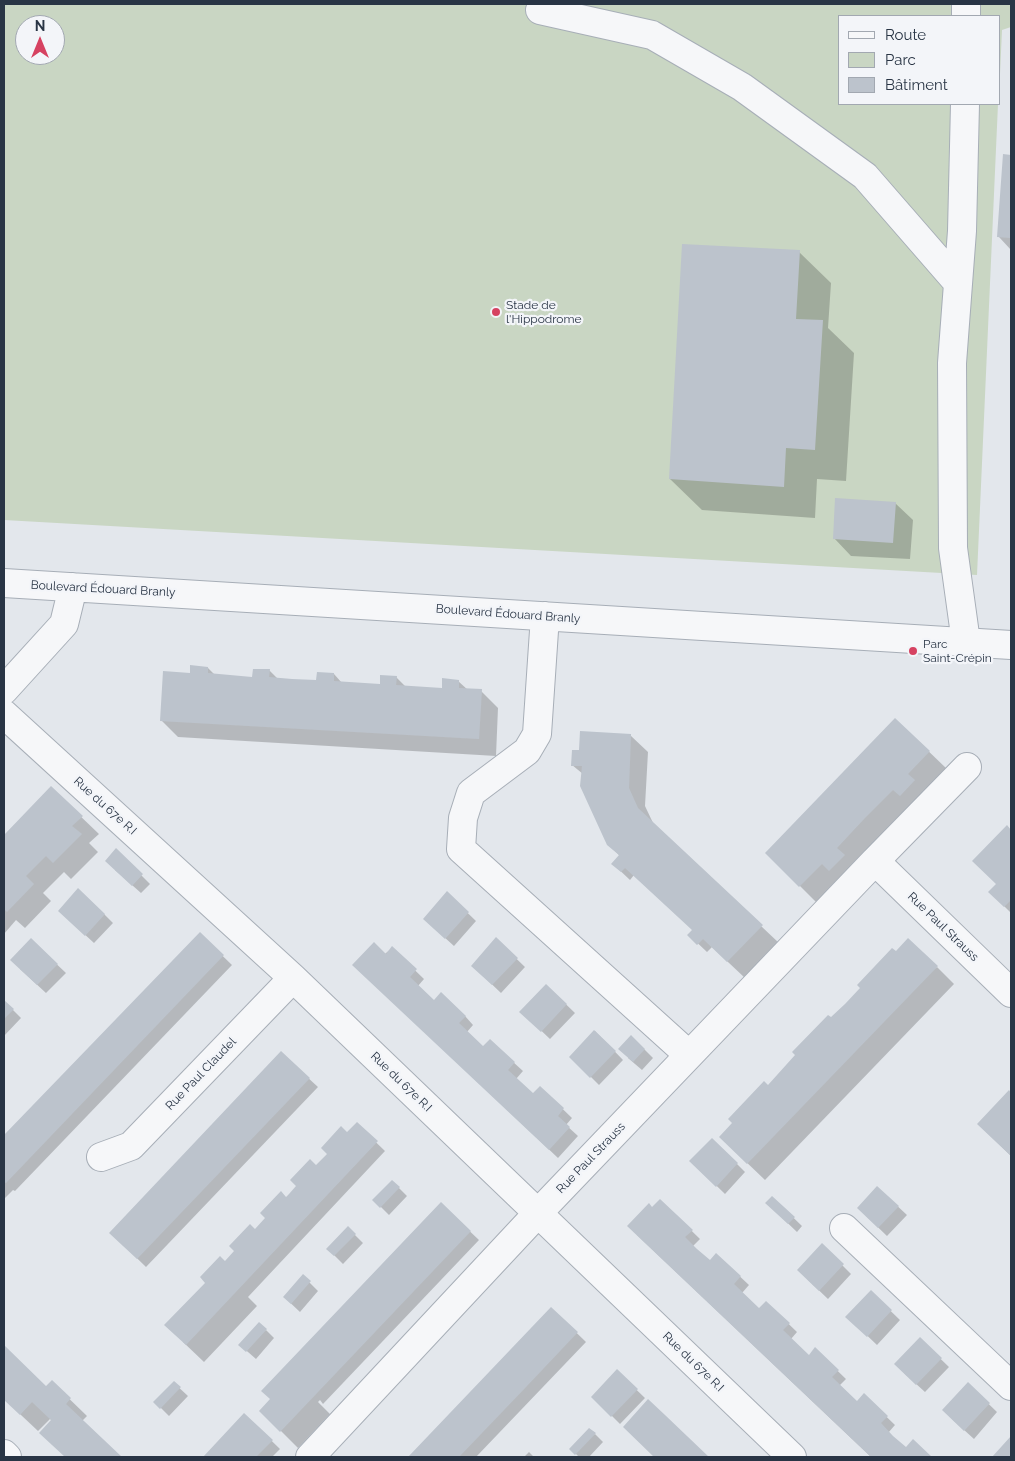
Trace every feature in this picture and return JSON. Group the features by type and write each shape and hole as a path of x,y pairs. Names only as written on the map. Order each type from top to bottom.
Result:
{"street":[{"path":"540,10 652,35 742,87 865,176 958,283"},
{"path":"964,105 962,231 952,363 953,548 966,642"},
{"name":"Boulevard Édouard Branly","path":"4,583 1011,645"},
{"path":"4,690 64,624 73,587"},
{"path":"545,616 537,734 527,752 471,793 463,818 461,849 689,1056"},
{"name":"Rue du 67e R.I","path":"4,714 293,978 792,1457"},
{"name":"Rue Paul Strauss","path":"310,1457 538,1213 967,767"},
{"name":"Rue Paul Strauss","path":"876,861 1011,993"},
{"name":"Rue Paul Claudel","path":"100,1157 131,1146 293,978"},
{"path":"844,1228 1011,1386"},
{"path":"4,1454 7,1457"}],"green space":[{"name":"Stade de l'Hippodrome","path":"4,4 1011,4 1011,27 1002,30 1000,74 1000,15 838,15 838,105 998,105 977,575 4,520"}],"building":[{"path":"1003,154 1011,155 1011,238 997,237"},
{"path":"682,244 800,250 796,319 823,320 815,450 786,448 784,487 669,479"},
{"path":"835,498 896,502 893,543 833,539"},
{"path":"190,665 208,667 208,673 252,677 253,669 270,669 269,677 292,679 316,680 317,672 334,673 334,681 380,684 380,675 397,676 396,685 442,688 442,678 459,680 459,688 482,689 479,739 160,721 163,671 190,673"},
{"path":"895,718 930,751 908,774 915,780 900,796 893,790 864,819 837,848 845,855 829,871 822,864 799,887 765,853"},
{"path":"580,731 631,734 629,788 638,808 763,925 727,962 703,939 697,945 687,935 692,930 625,868 621,872 611,864 619,855 607,845 580,786 582,766 571,766 572,750 579,750"},
{"path":"51,786 83,816 72,826 82,834 53,863 46,856 26,876 34,884 7,912 4,909 4,835"},
{"path":"1007,825 1011,830 1011,900 1004,907 988,892 996,884 972,861"},
{"path":"116,848 143,874 132,886 105,861"},
{"path":"78,888 105,914 85,936 58,911"},
{"path":"447,891 469,912 445,939 423,919"},
{"path":"200,932 224,955 6,1183 4,1182 4,1135"},
{"path":"496,937 518,958 492,985 471,966"},
{"path":"31,938 58,964 37,985 10,960"},
{"path":"908,938 938,966 747,1164 719,1137 732,1123 728,1119 764,1081 768,1085 795,1055 792,1052 828,1015 831,1017 845,1004 860,988 857,985 892,948 896,951"},
{"path":"374,942 386,954 392,946 417,969 410,977 434,1000 441,992 466,1016 459,1023 483,1046 490,1039 515,1062 508,1070 533,1093 540,1086 564,1108 558,1116 570,1127 549,1150 352,965"},
{"path":"546,984 567,1004 541,1032 519,1012"},
{"path":"4,1000 14,1009 4,1019"},
{"path":"594,1030 616,1051 590,1078 569,1057"},
{"path":"631,1035 645,1049 633,1062 618,1049"},
{"path":"281,1051 310,1078 137,1259 109,1233"},
{"path":"1009,1090 1011,1093 1011,1156 977,1124"},
{"path":"357,1122 378,1141 186,1345 164,1325 205,1283 200,1277 220,1256 225,1261 234,1251 229,1246 250,1224 255,1229 265,1218 260,1213 281,1191 286,1197 289,1194 296,1186 290,1180 310,1159 316,1165 327,1154 321,1148 341,1126 347,1132"},
{"path":"712,1138 738,1163 716,1187 689,1161"},
{"path":"392,1180 400,1187 380,1208 372,1200"},
{"path":"877,1186 899,1206 878,1228 857,1208"},
{"path":"772,1196 795,1217 788,1224 765,1203"},
{"path":"660,1199 693,1230 685,1237 697,1249 710,1260 716,1253 741,1276 734,1284 759,1308 766,1301 790,1323 783,1330 809,1355 815,1347 839,1370 832,1377 857,1401 864,1393 888,1416 881,1423 893,1436 906,1447 913,1439 932,1457 871,1457 627,1226 649,1203 652,1207"},
{"path":"441,1202 471,1231 280,1432 259,1411 270,1399 261,1391"},
{"path":"348,1226 356,1234 334,1256 326,1249"},
{"path":"822,1243 844,1264 819,1291 797,1270"},
{"path":"303,1274 311,1281 291,1304 283,1297"},
{"path":"871,1290 892,1310 867,1337 845,1317"},
{"path":"551,1307 578,1332 526,1387 459,1457 408,1457"},
{"path":"259,1322 267,1329 246,1352 238,1345"},
{"path":"920,1337 942,1358 916,1385 894,1364"},
{"path":"4,1345 46,1386 52,1380 71,1398 66,1404 122,1457 65,1457 39,1433 51,1420 32,1402 20,1415 4,1400"},
{"path":"617,1369 638,1389 611,1417 591,1397"},
{"path":"174,1381 181,1387 160,1409 153,1402"},
{"path":"968,1382 990,1403 964,1431 942,1410"},
{"path":"648,1399 709,1457 654,1457 623,1427"},
{"path":"244,1413 273,1440 256,1457 203,1457"},
{"path":"589,1428 596,1433 575,1455 569,1449"},
{"path":"1011,1436 1011,1457 992,1457"}],"place":[{"name":"Stade de l'Hippodrome","path":"496,312"},
{"name":"Parc Saint-Crépin","path":"913,651"}]}
